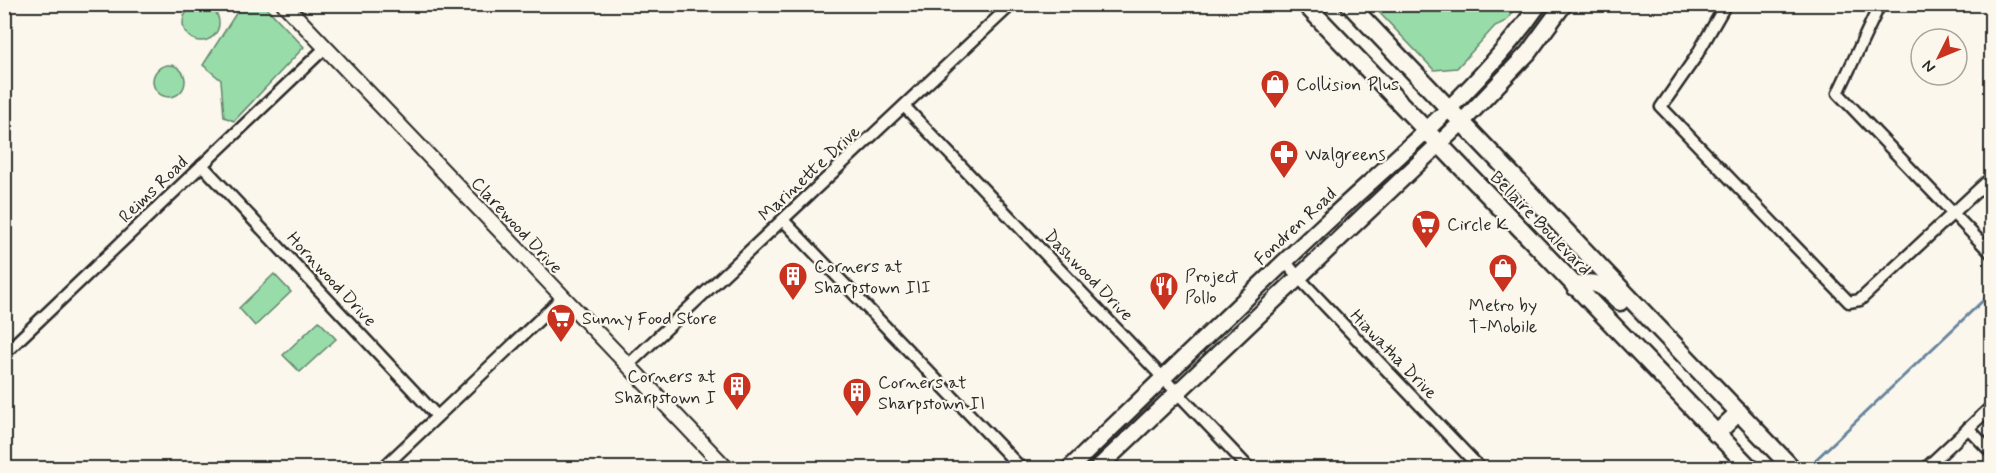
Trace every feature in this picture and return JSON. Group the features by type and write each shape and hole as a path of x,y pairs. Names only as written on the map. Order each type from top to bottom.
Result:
{"main road":[{"name":"Bellaire Boulevard","path":"1305,4 1750,468"},
{"name":"Bellaire Boulevard","path":"1349,4 1792,468"},
{"name":"Fondren Road","path":"1070,468 1285,261 1449,108 1516,37 1539,4"},
{"path":"1098,468 1462,122 1528,53 1564,4"},
{"path":"1575,287 1585,282 1604,287 1640,322 1664,333"},
{"path":"1716,434 1739,412"}],"street":[{"name":"Clarewood Drive","path":"284,4 726,468"},
{"name":"Marinette Drive","path":"627,366 1012,4"},
{"path":"1726,4 1695,58 1661,107 1849,302 1860,300 1992,177"},
{"path":"1880,4 1838,93 1992,254"},
{"name":"Reims Road","path":"4,354 325,48"},
{"name":"Dashwood Drive","path":"904,106 1249,468"},
{"name":"Hornwood Drive","path":"202,165 436,416"},
{"path":"783,220 1021,468"},
{"name":"Hiawatha Drive","path":"1285,261 1480,468"},
{"path":"383,468 562,298"},
{"path":"1926,468 1992,406"},
{"path":"1968,428 1992,453"}],"green space":[{"path":"201,5 214,10 219,23 214,36 201,41 188,36 183,23 188,10"},
{"path":"227,5 264,5 304,47 234,121 224,117 221,80 203,65 237,12"},
{"path":"1372,5 1518,5 1506,21 1495,26 1457,68 1434,70"},
{"path":"169,65 181,69 185,81 181,93 169,97 157,93 153,81 157,69"},
{"path":"274,274 291,292 255,326 239,308"},
{"path":"319,321 336,339 300,372 283,355"}],"waterway":[{"path":"1809,466 1992,292"}],"place":[{"name":"Collision Plus","path":"1275,110"},
{"name":"Walgreens","path":"1284,180"},
{"name":"Circle K","path":"1426,250"},
{"name":"Metro by T-Mobile","path":"1503,294"},
{"name":"Corners at Sharpstown III","path":"793,302"},
{"name":"Project Pollo","path":"1164,312"},
{"name":"Sunny Food Store","path":"561,344"},
{"name":"Corners at Sharpstown I","path":"737,412"},
{"name":"Corners at Sharpstown II","path":"857,418"}]}
